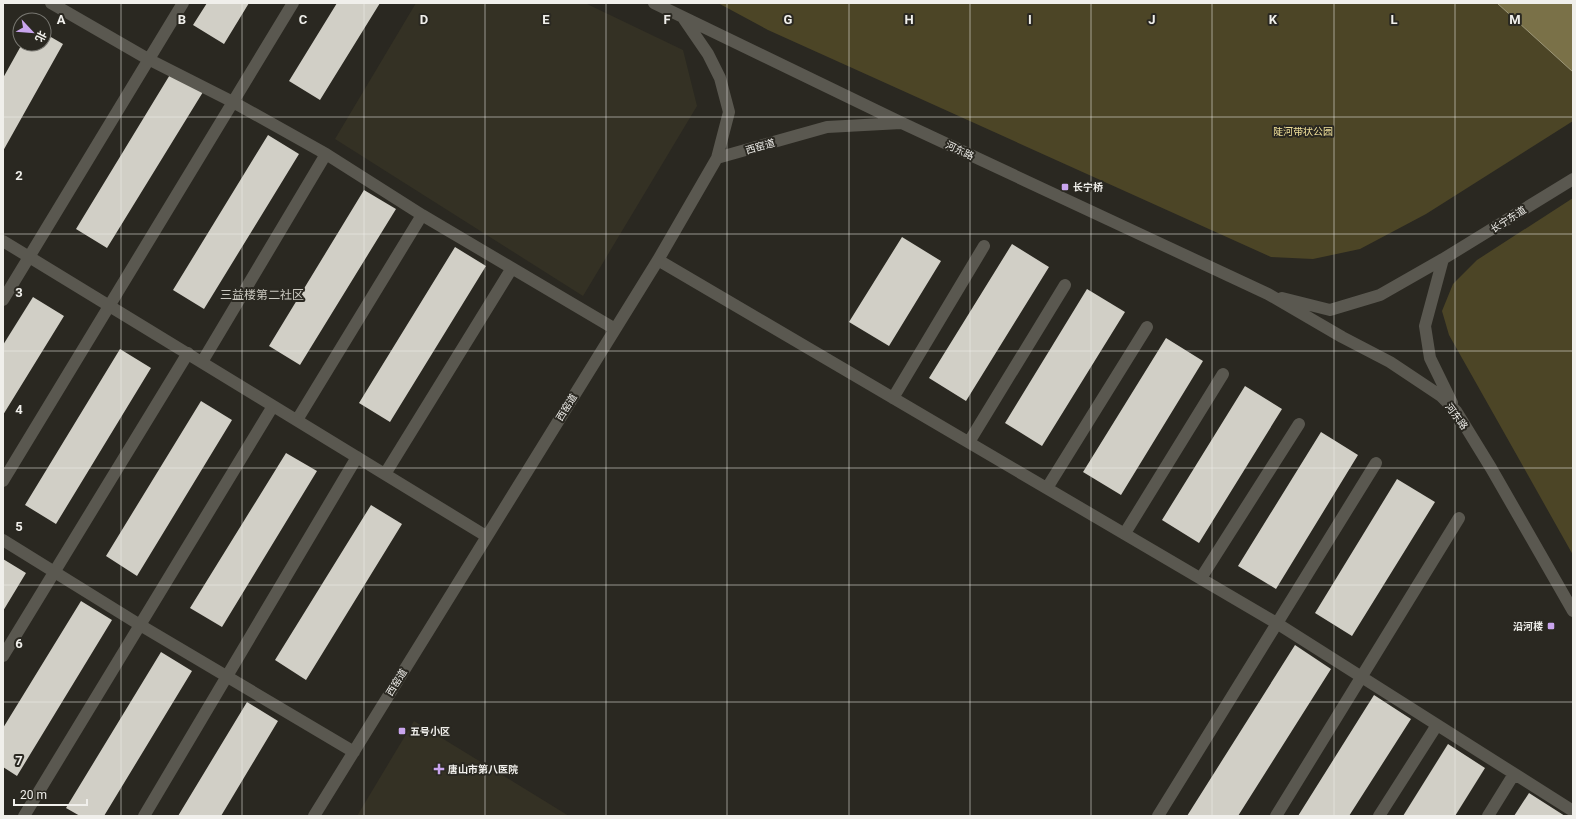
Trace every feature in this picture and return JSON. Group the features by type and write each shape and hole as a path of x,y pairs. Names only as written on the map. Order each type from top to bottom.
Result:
{"street":[{"path":"51,3 148,60 233,102 326,154 422,215 615,329"},
{"path":"3,300 182,3"},
{"path":"3,481 293,3"},
{"name":"河东路","path":"654,3 902,123 1268,294 1342,337 1390,362 1441,396 1456,411 1491,468 1573,612"},
{"path":"683,18 708,54 720,78 729,112 717,158"},
{"name":"西窑道","path":"314,816 658,260 717,158 827,126 902,123"},
{"path":"202,362 326,154"},
{"name":"长宁东道","path":"1443,259 1573,179"},
{"path":"297,420 422,215"},
{"path":"3,241 30,256 486,536"},
{"path":"893,398 984,246"},
{"path":"1443,259 1425,326 1430,358 1456,411"},
{"name":"河东路","path":"1268,294 1330,310 1380,295 1443,259"},
{"path":"658,260 1278,624 1573,811"},
{"path":"385,474 512,268"},
{"path":"969,442 1065,285"},
{"path":"1047,488 1146,327"},
{"path":"3,656 188,353"},
{"path":"1124,534 1223,374"},
{"path":"24,816 273,406"},
{"path":"1201,578 1299,424"},
{"path":"144,816 357,457"},
{"path":"1158,816 1278,624 1376,463"},
{"path":"1276,816 1459,518"},
{"path":"3,540 140,625 354,752"},
{"path":"1379,816 1437,724"},
{"path":"1488,816 1514,774"}],"shaded area":[{"path":"416,3 585,3 683,50 697,106 583,296 335,139"},
{"path":"1497,3 1573,3 1573,72"},
{"name":"唐山市第八医院","path":"414,721 569,816 357,816"}],"green space":[{"name":"陡河带状公园","path":"718,3 1573,3 1573,121 1426,214 1360,249 1313,259 1271,257 768,30"},
{"path":"1573,198 1573,555 1449,335 1442,311 1453,284 1477,260"}],"building":[{"path":"207,3 249,3 224,44 193,25"},
{"path":"337,3 380,3 320,100 289,81"},
{"path":"52,38 63,44 3,151 3,78 18,52 52,52"},
{"path":"171,73 203,92 107,248 76,229"},
{"path":"268,135 299,154 204,309 173,290"},
{"path":"364,190 396,209 300,365 269,346"},
{"path":"902,237 941,261 889,346 849,322"},
{"path":"1012,244 1049,267 966,401 929,378"},
{"path":"455,247 486,266 390,422 359,403"},
{"path":"1087,289 1125,312 1042,446 1005,423"},
{"path":"33,297 64,316 3,415 3,345"},
{"path":"1166,338 1203,361 1121,495 1083,472"},
{"path":"120,349 151,368 56,524 25,505"},
{"path":"1245,386 1282,409 1199,543 1162,520"},
{"path":"201,401 232,420 137,576 106,556"},
{"path":"1321,432 1358,455 1276,589 1238,566"},
{"path":"286,453 317,471 222,627 190,608"},
{"path":"1397,479 1435,502 1352,636 1315,613"},
{"path":"371,505 402,524 306,680 275,660"},
{"path":"3,559 26,573 3,611"},
{"path":"81,601 112,620 17,776 3,767 3,728"},
{"path":"1295,645 1331,669 1238,816 1187,816"},
{"path":"161,652 192,671 104,816 80,816 66,808"},
{"path":"1374,695 1411,719 1349,816 1298,816"},
{"path":"247,702 278,721 221,816 178,816"},
{"path":"1448,744 1485,768 1455,816 1403,816"},
{"path":"1529,793 1565,816 1514,816"}],"place":[{"name":"长宁桥","path":"1065,187"},
{"name":"沿河楼","path":"1551,626"},
{"name":"五号小区","path":"402,731"},
{"name":"唐山市第八医院","path":"439,769"}],"district":[{"name":"三益楼第二社区","path":"262,295"}]}
